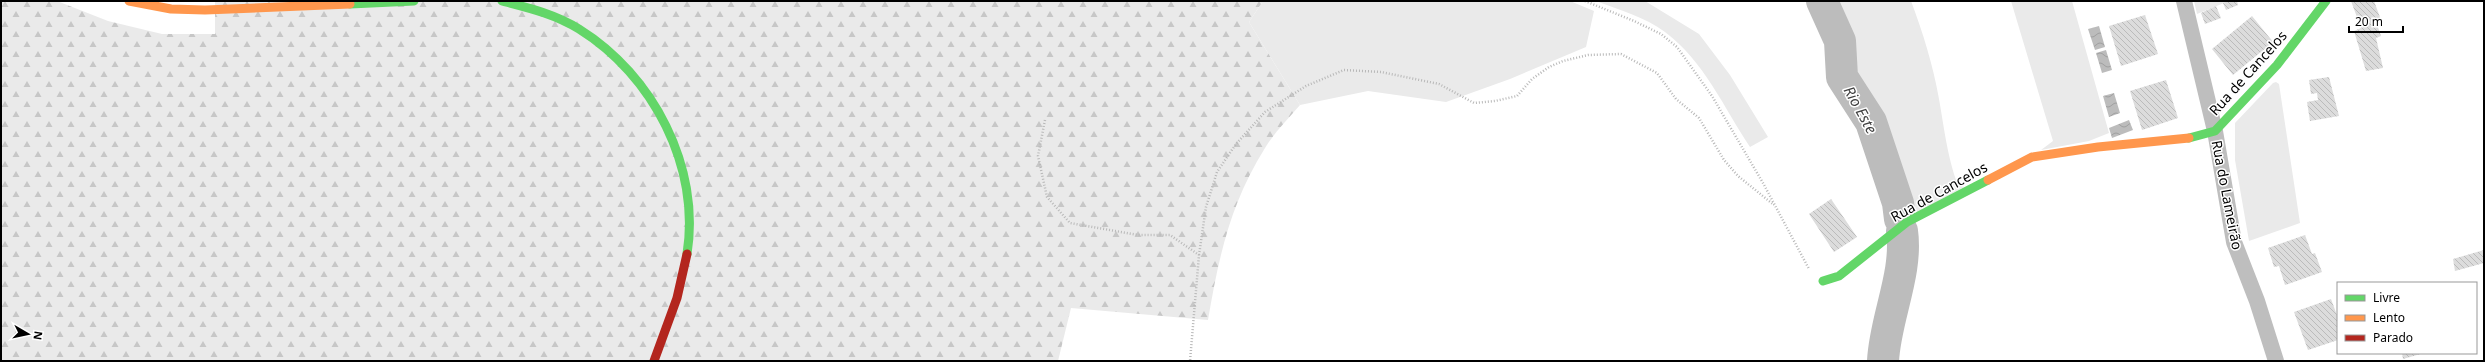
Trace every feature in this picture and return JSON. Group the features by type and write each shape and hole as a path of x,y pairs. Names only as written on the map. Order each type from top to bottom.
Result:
{"main road":[{"path":"129,1 171,9 205,10 414,1"},
{"path":"502,1 560,18 600,43 628,69 650,96 672,136 681,160 687,186 689,234 682,278 654,361"},
{"name":"Rua de Cancelos","path":"1823,280 1839,276 1907,222 2032,157 2098,147 2184,138 2214,131 2277,65 2326,1"}],"street":[{"name":"Rua do Lameirão","path":"2184,1 2214,131 2234,242 2257,301 2276,361"}],"path":[{"path":"1585,1 1634,21 1660,34 1677,47 1712,96 1763,182 1806,265 1814,274 1823,280"},
{"path":"1190,361 1199,255 1206,207 1217,172 1236,144 1265,112 1306,86 1344,70 1381,72 1439,84 1474,103 1495,101 1517,96 1532,79 1549,67 1563,61 1588,55 1621,54 1657,73 1676,99 1699,118 1724,160 1738,176 1774,205"},
{"path":"1045,120 1038,156 1047,197 1070,223 1138,235 1170,235 1199,255"}],"green space":[{"path":"1,1 57,1 108,21 162,34 215,34 215,1 1263,1 1249,22 1300,105 1269,142 1253,169 1234,210 1222,252 1208,320 1071,308 1058,361 1,361"},
{"path":"1263,1 1570,1 1594,11 1586,47 1510,79 1446,102 1368,91 1300,105 1249,22"},
{"path":"1596,1 1645,1 1699,34 1730,75 1768,137 1750,147 1702,71 1679,44 1665,32 1649,22"},
{"path":"1828,1 1911,1 1931,61 1948,152 1957,183 1964,187 1909,217 1880,128 1849,75 1846,43"},
{"path":"2011,1 2072,1 2109,133 2089,141 2041,150 2053,141"},
{"path":"2194,1 2229,1 2197,14"},
{"path":"2276,82 2279,84 2300,223 2249,241 2235,160 2235,123 2273,83"}],"water":[{"path":"2099,26 2105,47 2095,50 2088,29"},
{"path":"2106,50 2112,70 2102,73 2096,53"},
{"path":"2114,93 2120,113 2109,117 2103,96"},
{"path":"2129,120 2133,130 2112,138 2109,128"}],"building":[{"path":"2237,1 2238,5 2226,10 2223,3"},
{"path":"2351,1 2374,1 2381,20 2376,22 2381,36 2376,38 2383,68 2366,71 2354,31 2361,28"},
{"path":"2216,6 2221,18 2205,24 2201,13"},
{"path":"2145,15 2158,54 2121,66 2109,26"},
{"path":"2252,16 2273,42 2233,75 2212,49"},
{"path":"2329,77 2339,116 2310,121 2307,102 2318,100 2317,93 2311,94 2309,80"},
{"path":"2166,80 2178,118 2142,130 2130,91"},
{"path":"1831,199 1857,237 1834,252 1809,214"},
{"path":"2305,235 2312,254 2315,253 2322,272 2285,285 2279,266 2274,267 2268,248"},
{"path":"2484,250 2484,263 2455,271 2453,259"},
{"path":"2331,299 2337,315 2337,340 2308,350 2294,312"},
{"path":"2402,354 2420,354 2403,359"}],"waterway":[{"name":"Rio Este","path":"1822,1 1840,41 1842,77 1871,122 1898,203 1900,219"},
{"name":"Rio Este","path":"1883,361 1902,263 1902,231"}],"traffic: fast":[{"path":"350,4 414,1"},
{"path":"502,1 551,15 579,29 605,48 629,71 649,97 666,126 678,157 686,189 689,221 687,254"},
{"path":"2189,138 2215,131 2277,65 2326,1"},
{"path":"1823,281 1839,276 1907,222 1988,180"}],"traffic: slow":[{"path":"129,1 171,9 205,10 350,4"},
{"path":"1988,180 2032,157 2098,147 2189,138"}],"traffic: jam":[{"path":"654,361 677,298 687,254"}]}
